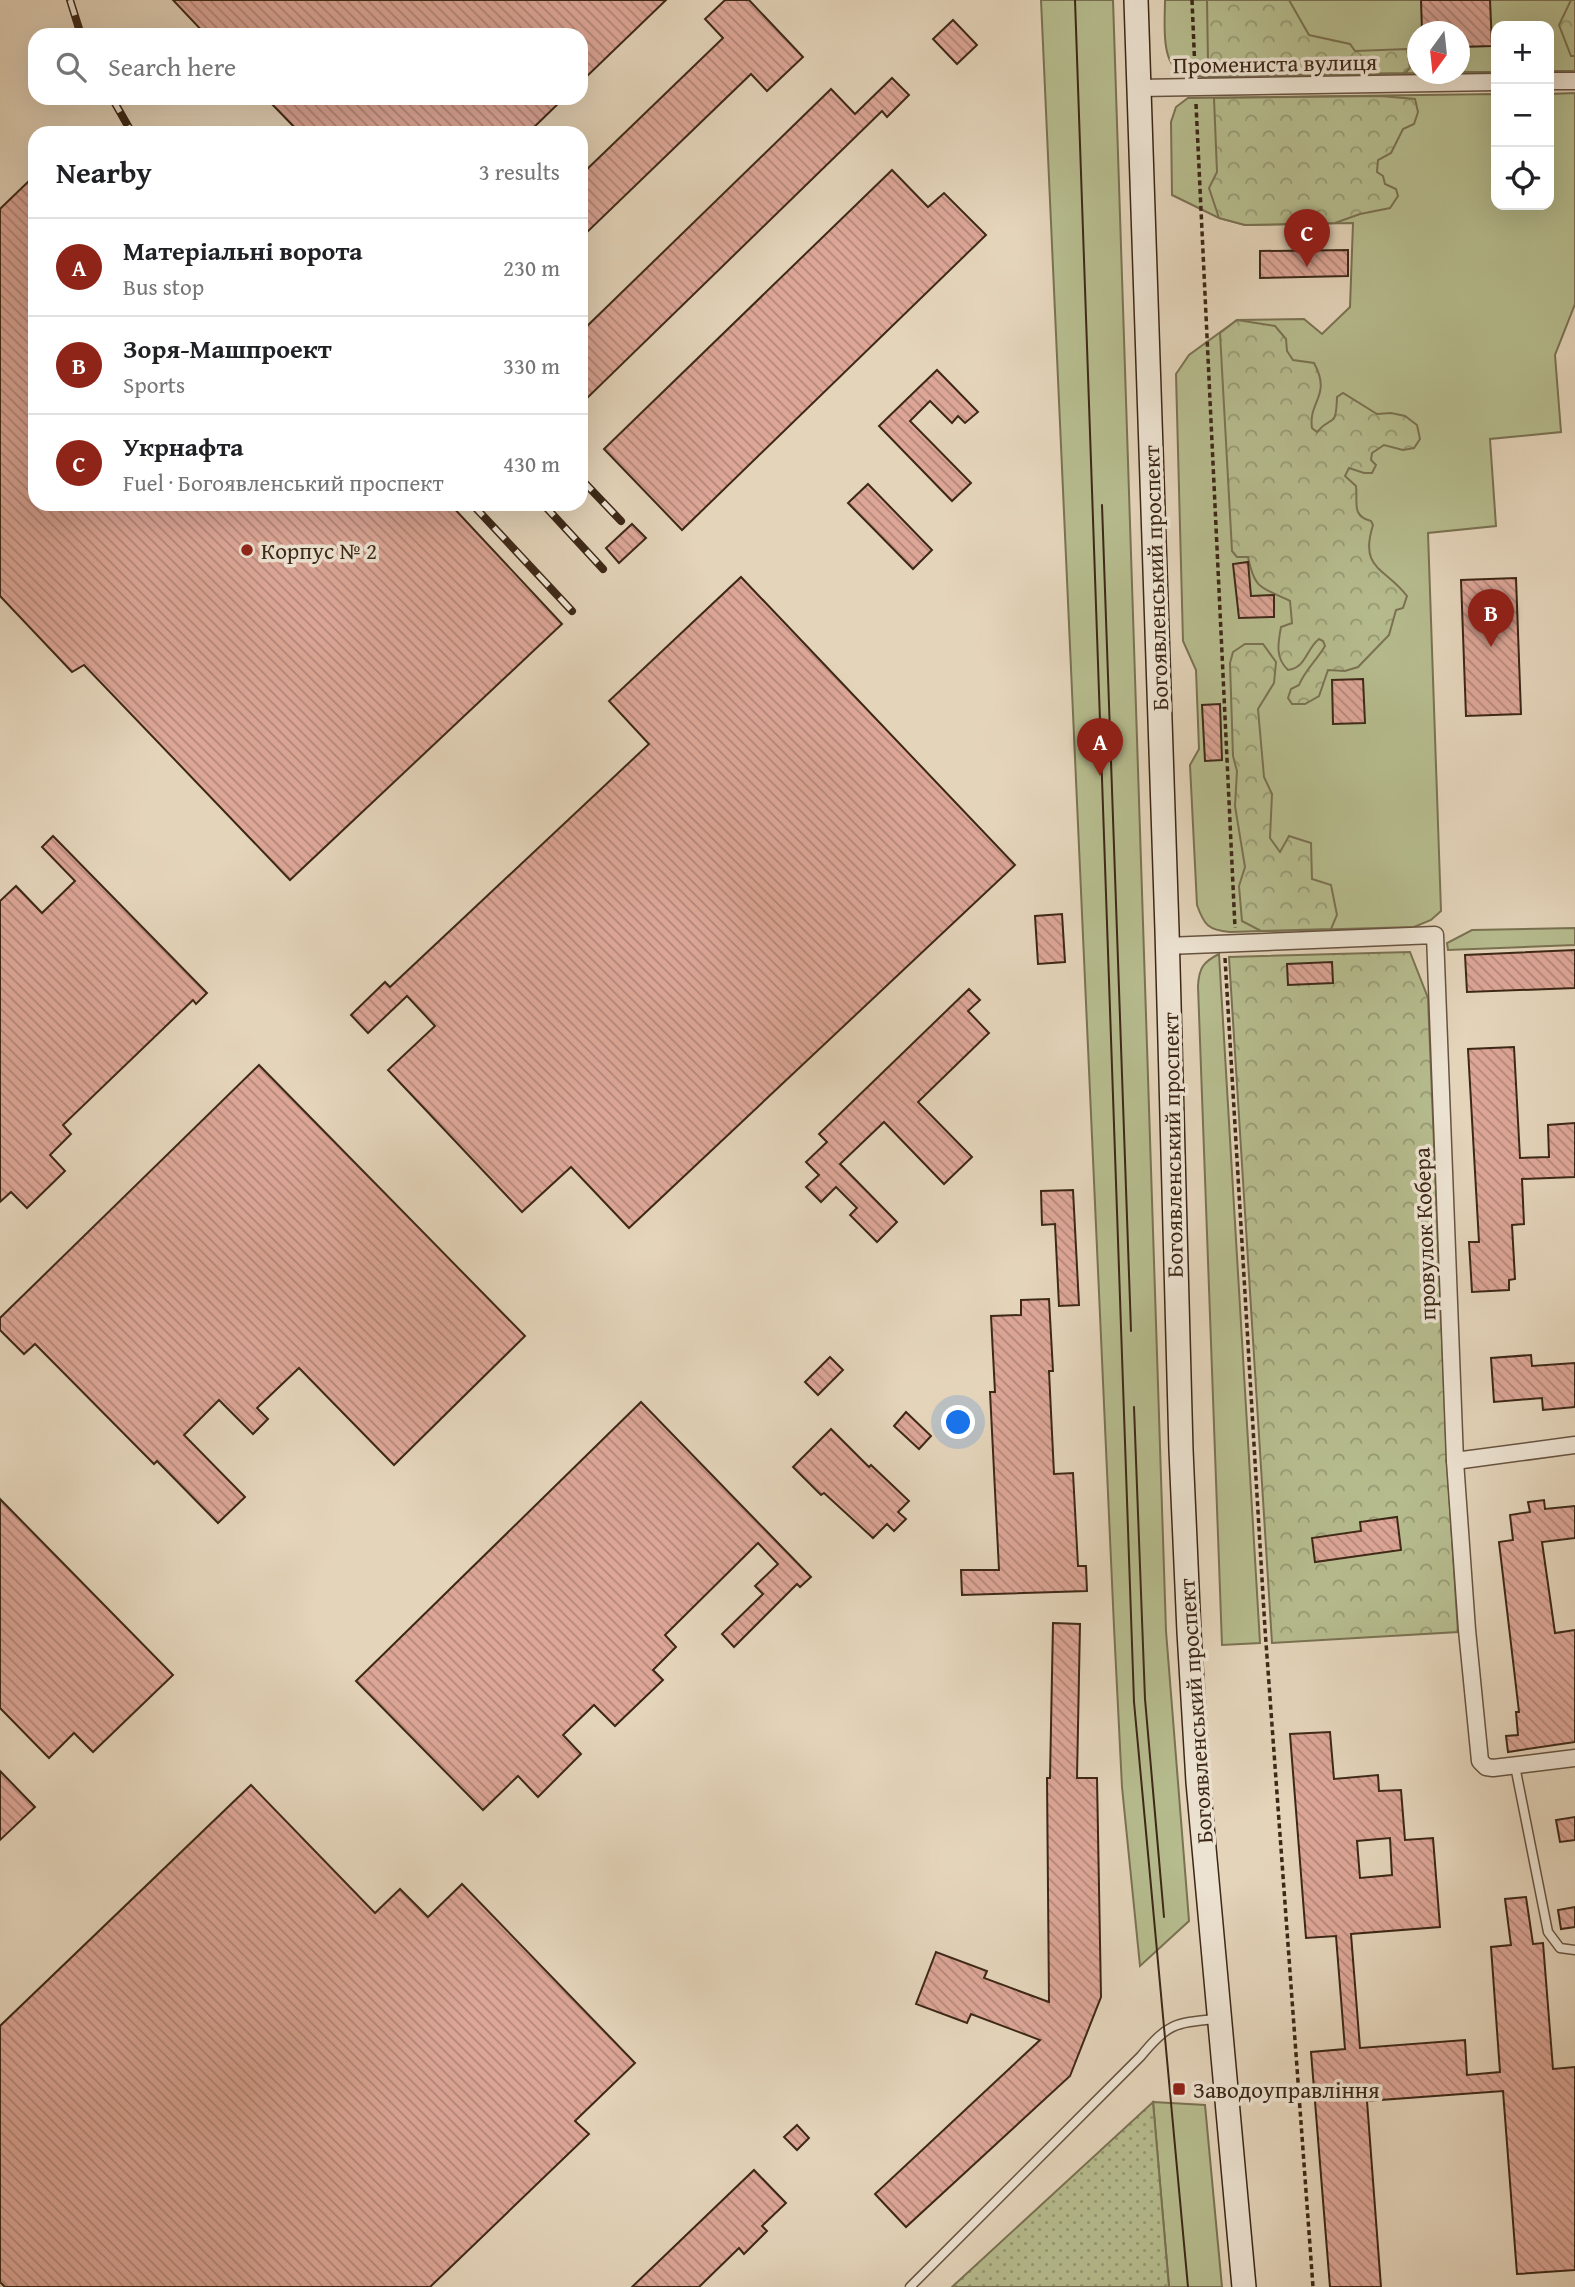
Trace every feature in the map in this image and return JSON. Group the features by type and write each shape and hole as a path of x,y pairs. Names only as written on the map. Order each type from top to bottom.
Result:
{"main road":[{"name":"Богоявленський проспект","path":"1136,0 1175,1273 1189,1632 1198,1782 1244,2287"}],"street":[{"path":"1554,81 1575,81"},
{"name":"Промениста вулиця","path":"1139,88 1491,82"},
{"name":"провулок Кобера","path":"1167,946 1435,935 1455,1461 1467,1630 1480,1761 1486,1768 1515,1766"},
{"path":"1455,1461 1575,1445"},
{"path":"1515,1766 1575,1758"}],"lane":[{"path":"1515,1766 1548,1932 1560,1948 1575,1950"},
{"path":"910,2287 1141,2056 1163,2030 1173,2025 1219,2018"}],"path":[{"path":"1192,0 1235,928 1224,954 1264,1616 1313,2287"}],"green space":[{"path":"1041,0 1113,0 1166,1631 1189,1921 1140,1966 1122,1787"},
{"path":"1165,0 1575,0 1575,71 1554,71 1554,21 1491,21 1491,72 1470,72 1470,21 1407,21 1407,73 1203,77 1183,72 1172,64 1165,38"},
{"path":"1207,0 1289,0 1309,35 1350,44 1355,51 1407,49 1405,73 1220,76 1208,61"},
{"path":"1571,0 1575,0 1575,56 1571,56 1559,25"},
{"path":"1575,93 1575,304 1555,355 1561,432 1490,439 1496,526 1428,533 1441,911 1431,920 1414,927 1230,932 1212,928 1205,922 1197,905 1190,765 1199,749 1196,670 1183,641 1176,374 1189,355 1237,320 1304,319 1322,334 1350,307 1353,223 1245,225 1219,218 1172,195 1171,122 1176,107 1188,98 1491,94 1491,210 1554,210 1554,94"},
{"path":"1381,96 1415,99 1418,112 1414,124 1403,129 1391,153 1378,160 1377,172 1383,176 1385,184 1396,189 1398,196 1390,208 1360,214 1335,223 1245,225 1219,218 1209,188 1217,172 1214,98"},
{"path":"1237,320 1275,326 1286,339 1287,351 1293,360 1314,363 1321,383 1312,419 1312,428 1317,432 1334,418 1337,397 1343,393 1377,414 1405,416 1417,425 1420,439 1414,448 1403,450 1384,445 1372,453 1371,460 1376,465 1372,473 1349,468 1345,476 1356,486 1356,503 1360,516 1371,521 1373,525 1369,551 1372,560 1407,596 1403,608 1396,610 1389,635 1358,667 1345,671 1328,670 1319,696 1305,704 1292,704 1288,698 1291,689 1299,685 1325,646 1323,641 1319,639 1299,666 1288,670 1279,655 1278,644 1281,627 1292,623 1290,601 1261,587 1254,577 1248,557 1237,557 1232,551 1220,333"},
{"path":"1245,644 1263,644 1276,662 1274,683 1258,709 1264,777 1272,794 1270,838 1280,852 1289,836 1311,843 1312,879 1331,885 1337,915 1331,929 1261,931 1242,921 1239,886 1245,867 1235,806 1237,771 1233,756 1230,663 1233,652"},
{"path":"1575,928 1575,945 1448,950 1447,943 1472,930"},
{"path":"1410,952 1428,998 1447,1461 1458,1632 1272,1643 1229,957"},
{"path":"1219,954 1260,1643 1222,1645 1198,986 1203,966"},
{"path":"1153,2102 1205,2105 1222,2287 1169,2287"},
{"path":"1153,2102 1169,2287 952,2287"}],"building":[{"path":"173,0 666,0 588,75 588,28 199,28"},
{"path":"725,0 749,0 803,57 767,91 751,74 588,231 588,168 723,38 705,19"},
{"path":"1421,0 1490,0 1491,46 1470,47 1470,21 1422,21"},
{"path":"953,20 977,45 957,64 933,39"},
{"path":"892,78 909,95 887,117 882,111 588,397 588,325 831,89 855,114"},
{"path":"273,105 557,105 535,126 293,126"},
{"path":"892,170 928,207 944,193 986,235 682,530 604,449"},
{"name":"Корпус № 2","path":"28,182 28,511 457,511 562,624 290,880 84,665 72,672 0,596 0,209"},
{"path":"1348,250 1348,276 1260,278 1260,251"},
{"path":"937,370 978,412 965,423 958,416 952,423 930,401 910,421 971,483 952,501 879,426"},
{"path":"868,484 932,550 913,569 848,503"},
{"path":"632,524 646,538 619,563 606,548"},
{"path":"1248,562 1251,596 1274,595 1274,617 1239,618 1233,564"},
{"path":"741,577 1015,865 629,1228 571,1167 522,1212 388,1070 435,1026 407,996 368,1033 351,1015 385,982 390,987 649,744 609,701"},
{"path":"1516,578 1521,714 1466,716 1461,580"},
{"path":"1363,679 1365,723 1333,724 1332,680"},
{"path":"1220,704 1222,760 1205,761 1202,705"},
{"path":"53,836 207,993 196,1004 193,1000 63,1125 71,1134 50,1155 65,1171 27,1208 11,1192 0,1202 0,901 16,886 42,913 75,881 42,847"},
{"path":"1062,914 1065,962 1038,964 1035,916"},
{"path":"1575,950 1575,988 1467,992 1465,955"},
{"path":"1332,962 1333,983 1288,985 1287,964"},
{"path":"969,989 980,1000 968,1011 989,1033 918,1102 972,1157 944,1184 884,1122 840,1164 897,1222 877,1242 850,1215 857,1208 836,1187 821,1202 806,1187 819,1175 806,1162 827,1142 819,1134"},
{"path":"1514,1047 1520,1158 1549,1157 1548,1125 1575,1123 1575,1177 1522,1179 1524,1224 1512,1225 1515,1279 1509,1280 1509,1290 1472,1292 1469,1242 1479,1242 1468,1049"},
{"path":"259,1065 525,1336 394,1465 299,1368 257,1408 268,1419 253,1434 219,1400 184,1435 245,1497 218,1523 157,1461 154,1464 35,1344 24,1354 0,1330 0,1318"},
{"path":"1073,1190 1079,1305 1059,1306 1055,1224 1042,1225 1041,1191"},
{"path":"1049,1299 1054,1474 1073,1473 1078,1566 1086,1566 1087,1591 962,1595 961,1570 999,1570 990,1392 995,1392 991,1316 1021,1315 1021,1300"},
{"path":"1531,1355 1532,1366 1575,1363 1575,1407 1543,1410 1542,1398 1494,1402 1491,1358"},
{"path":"830,1357 843,1370 818,1395 805,1382"},
{"path":"641,1402 811,1577 800,1587 797,1584 734,1647 722,1634 763,1594 755,1586 778,1564 758,1543 665,1635 676,1647 653,1670 663,1680 615,1726 594,1705 563,1735 581,1754 538,1797 518,1776 483,1810 356,1681"},
{"path":"906,1412 931,1436 919,1449 894,1426"},
{"path":"831,1429 869,1467 871,1465 909,1501 898,1512 906,1519 894,1531 887,1524 873,1538 824,1493 821,1495 793,1467"},
{"path":"0,1499 173,1675 93,1752 74,1733 49,1758 0,1708"},
{"path":"1544,1500 1545,1509 1575,1506 1575,1538 1542,1542 1555,1633 1575,1630 1575,1742 1508,1752 1506,1736 1518,1735 1516,1712 1519,1712 1499,1542 1513,1540 1510,1515 1530,1512 1528,1502"},
{"path":"1397,1517 1401,1550 1315,1562 1312,1538 1361,1531 1360,1522"},
{"path":"1053,1623 1080,1624 1077,1778 1097,1778 1101,1997 1070,2076 906,2227 875,2194 1040,2040 971,2014 967,2023 916,2004 936,1952 987,1971 984,1978 1049,2002 1047,1778 1050,1778"},
{"path":"1330,1732 1334,1779 1378,1775 1379,1791 1401,1790 1405,1840 1433,1838 1440,1927 1351,1934 1360,2048 1465,2040 1467,2075 1500,2072 1491,1947 1511,1945 1505,1899 1526,1897 1533,1944 1543,1943 1553,2069 1575,2067 1575,2270 1517,2274 1503,2091 1367,2101 1381,2287 1330,2287 1311,2052 1345,2049 1336,1936 1306,1938 1290,1734","holes":["1390,1838 1392,1875 1360,1878 1357,1841"]},
{"path":"0,1771 35,1807 0,1840"},
{"path":"251,1785 375,1913 400,1889 428,1917 462,1884 635,2063 575,2121 589,2134 430,2287 5,2287 0,2282 0,2026"},
{"path":"1575,1817 1575,1840 1560,1842 1556,1820"},
{"path":"1575,1907 1575,1927 1561,1929 1558,1910"},
{"path":"797,2125 809,2138 797,2150 784,2137"},
{"path":"754,2170 786,2203 762,2226 767,2231 744,2254 739,2248 699,2287 632,2287"}],"tram line":[{"path":"1075,0 1134,1702 1188,2287"},
{"path":"1102,505 1131,1331"},
{"path":"1134,1407 1145,1699 1164,1917"}],"railway":[{"path":"70,0 79,28"},
{"path":"116,105 128,126"},
{"path":"588,486 621,521"},
{"path":"479,511 572,611"},
{"path":"549,511 603,569"}],"place":[{"name":"Укрнафта","path":"1307,267"},
{"name":"Корпус № 2","path":"247,550"},
{"name":"Зоря-Машпроект","path":"1491,647"},
{"name":"Матеріальні ворота","path":"1100,776"},
{"name":"Заводоуправління","path":"1179,2089"}]}
